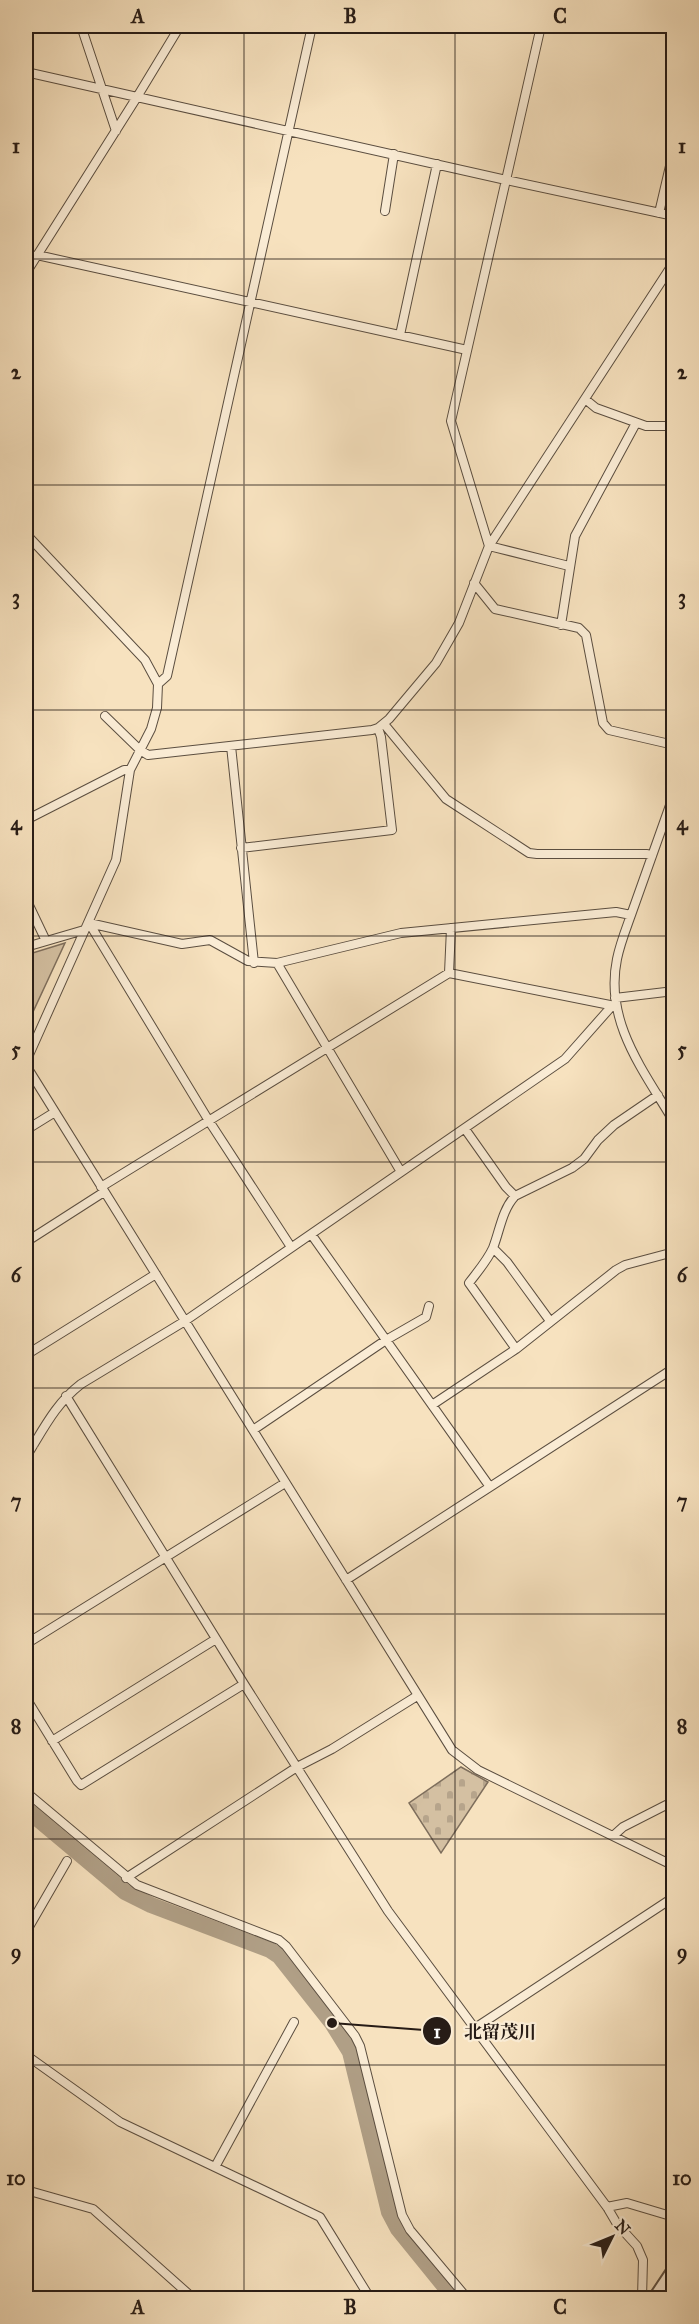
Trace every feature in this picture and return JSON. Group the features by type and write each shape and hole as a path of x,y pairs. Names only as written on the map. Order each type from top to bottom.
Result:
{"street":[{"path":"81,26 116,131"},
{"path":"26,273 180,26"},
{"path":"158,684 167,676 312,26"},
{"path":"489,546 451,421 541,26"},
{"path":"26,72 674,216"},
{"path":"659,213 674,149"},
{"path":"385,211 394,154"},
{"path":"400,335 437,164"},
{"path":"38,255 467,350"},
{"path":"105,716 140,750 148,754 231,746 381,726 416,689 436,663 459,623 489,546 672,268"},
{"path":"585,399 596,408 636,423 646,426 674,426"},
{"path":"561,625 575,536 636,423"},
{"path":"26,534 145,660 158,684 157,708 151,729 130,770 116,860 28,1057 27,1067 452,1750 478,1770 674,1866"},
{"path":"489,546 569,566"},
{"path":"474,583 495,609 579,628 586,635 603,723 609,730 674,745"},
{"path":"241,848 392,830 381,726"},
{"path":"381,726 446,799 529,853 647,854 652,856"},
{"path":"231,746 254,963"},
{"path":"26,820 124,770 130,770"},
{"path":"674,794 617,959 614,1004 622,1031 674,1122"},
{"path":"26,899 46,941"},
{"path":"26,947 87,926 182,944 210,940 254,963 277,963 401,933 616,912 631,915"},
{"path":"87,926 291,1247"},
{"path":"449,973 451,928"},
{"path":"277,963 401,1172"},
{"path":"26,1242 209,1121 449,973 614,1004 674,991"},
{"path":"26,1457 54,1410 81,1384 185,1321 565,1059 614,1004"},
{"path":"516,1349 469,1282 485,1263 493,1248 507,1204 515,1196 572,1168 584,1159 598,1140 614,1125 658,1095"},
{"path":"26,1131 55,1112"},
{"path":"465,1129 515,1196"},
{"path":"311,1234 490,1487"},
{"path":"493,1248 507,1262 550,1321"},
{"path":"432,1405 516,1349 616,1270 626,1265 674,1252"},
{"path":"26,1355 156,1274"},
{"path":"253,1430 386,1340 426,1317 429,1306"},
{"path":"346,1580 674,1368"},
{"path":"66,1396 388,1911 607,2207 617,2224 637,2246 643,2260 642,2298"},
{"path":"26,1431 34,1444"},
{"path":"26,1644 285,1483"},
{"path":"52,1741 216,1639"},
{"path":"26,1698 81,1785 244,1684"},
{"path":"126,1878 297,1767 332,1749 417,1696"},
{"path":"26,1792 136,1885 271,1937 286,1946 355,2036 360,2046 402,2216 410,2230 467,2298"},
{"path":"613,1836 623,1827 674,1801"},
{"path":"26,1932 67,1860"},
{"path":"475,2028 674,1897"},
{"path":"214,2167 294,2022"},
{"path":"26,2055 120,2122 320,2217 370,2298"},
{"path":"26,2190 93,2209 193,2298"},
{"path":"607,2207 627,2203 674,2217"},
{"path":"654,2298 674,2268"}],"green space":[{"path":"65,943 26,1027 26,955"},
{"path":"461,1767 488,1782 441,1853 409,1803"}],"waterway":[{"path":"26,1809 125,1892 151,1905 270,1950 279,1956 332,2023 350,2052 389,2212 398,2229 454,2298"}],"place":[{"name":"北留茂川","path":"332,2023"}]}
